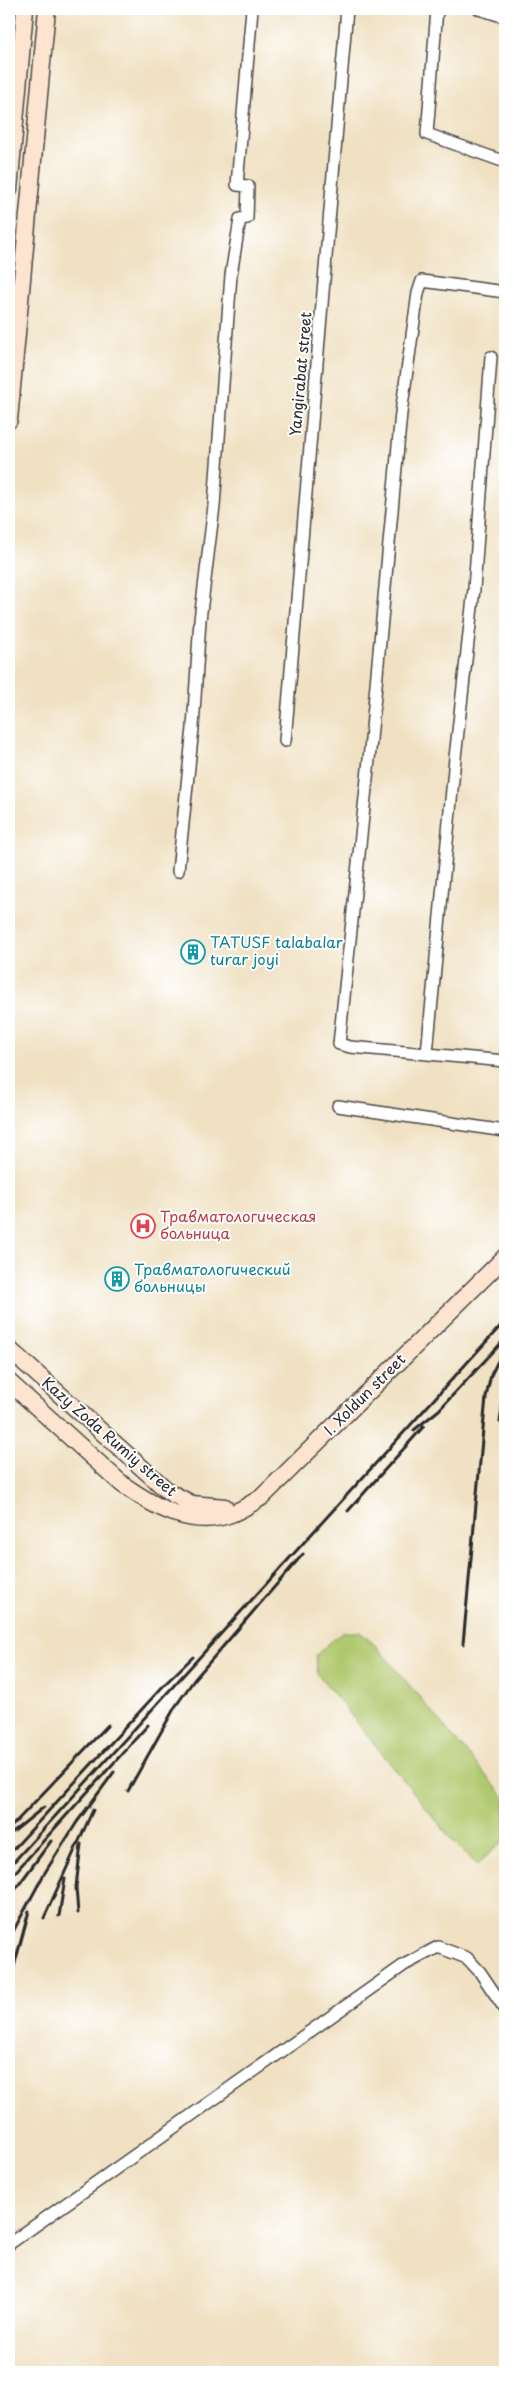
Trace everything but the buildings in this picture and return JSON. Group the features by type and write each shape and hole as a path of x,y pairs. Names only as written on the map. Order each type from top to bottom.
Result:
{"street":[{"path":"9,190 25,9"},
{"path":"9,420 47,9"},
{"path":"178,871 193,728 200,620 214,506 231,275 240,219 246,218 248,186 237,185 252,9"},
{"name":"Yangirabat street","path":"285,741 347,9"},
{"path":"437,9 427,134 505,162"},
{"path":"479,9 505,17"},
{"path":"505,292 422,280 418,293 400,422 372,732 339,1044 350,1047 505,1061"},
{"path":"428,1053 454,768 474,589 491,357"},
{"path":"338,1106 505,1131"},
{"name":"I. Xoldun street","path":"214,1518 231,1514 262,1497 505,1257"},
{"name":"Kazy Zoda Rumiy street","path":"9,1349 169,1492 192,1504 204,1507 247,1505"},
{"name":"Kazy Zoda Rumiy street","path":"9,1382 122,1484 140,1496 162,1508 186,1517 214,1518"},
{"path":"9,2244 404,1965 438,1947 467,1958 480,1972 505,2009"}],"green space":[{"path":"342,1632 360,1632 376,1646 505,1798 505,1839 477,1865 452,1840 317,1673 316,1655"}],"railway":[{"path":"9,1867 505,1321"},
{"path":"414,1430 439,1410 505,1339"},
{"path":"463,1644 486,1397 491,1375 505,1347"},
{"path":"500,1422 505,1386"},
{"path":"348,1511 424,1426"},
{"path":"128,1791 175,1707 194,1680 303,1554"},
{"path":"9,1854 166,1683 193,1657"},
{"path":"9,1829 108,1725"},
{"path":"9,1879 148,1725"},
{"path":"9,1939 44,1874 77,1822 114,1772"},
{"path":"13,1832 44,1807"},
{"path":"44,1918 93,1810"},
{"path":"9,1898 51,1841"},
{"path":"78,1913 76,1887 81,1844"},
{"path":"59,1916 65,1879"},
{"path":"9,1985 29,1911"}],"place":[{"name":"TATUSF talabalar turar joyi","path":"193,952"},
{"name":"Травматологическая больница","path":"143,1226"},
{"name":"Травматологический больницы","path":"117,1279"}]}
